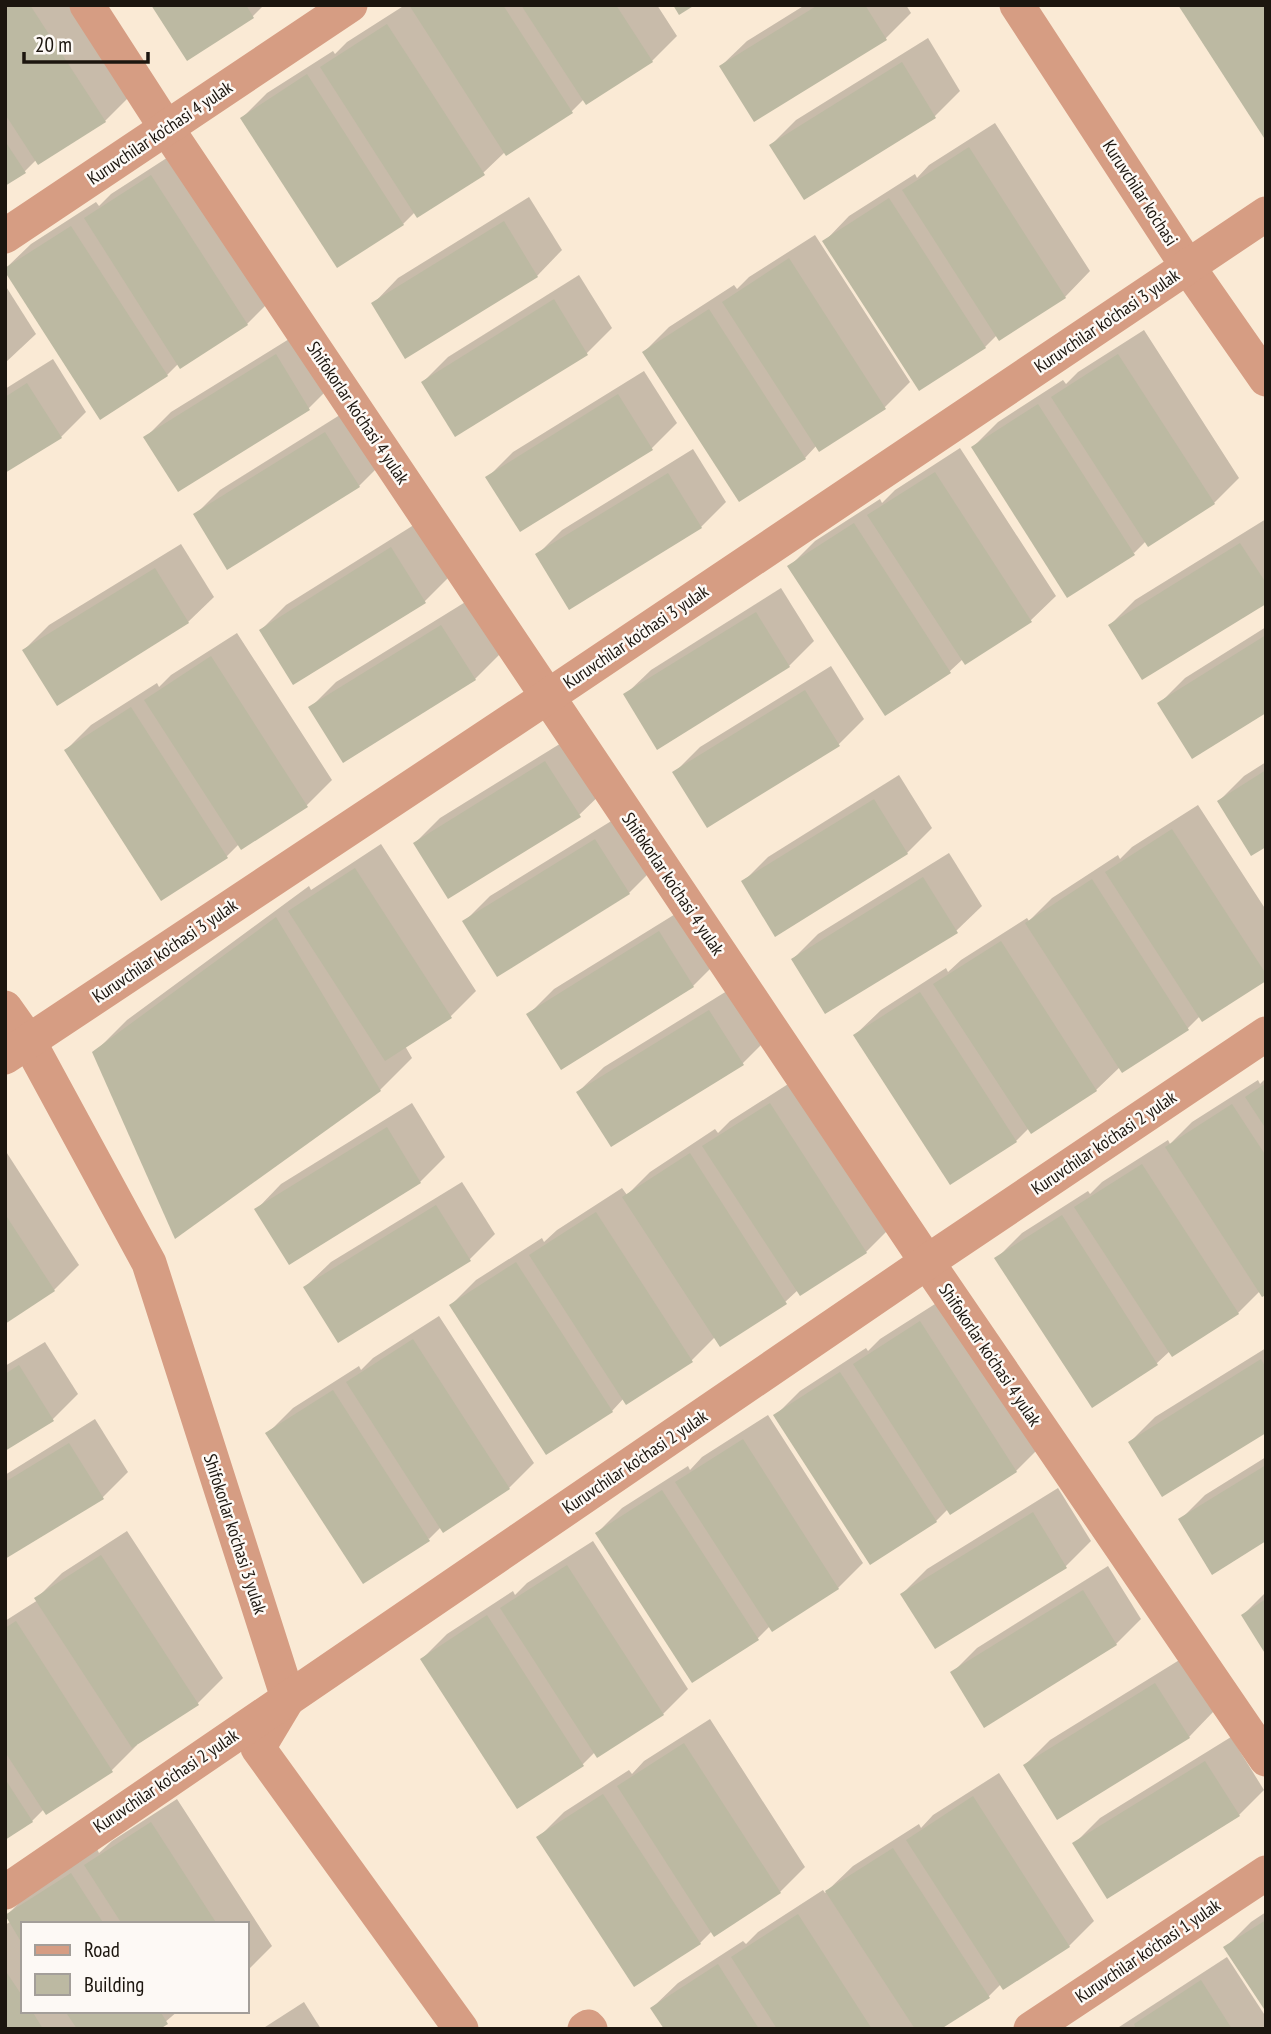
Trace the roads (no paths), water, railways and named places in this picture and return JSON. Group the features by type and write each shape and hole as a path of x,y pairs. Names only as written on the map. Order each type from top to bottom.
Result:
{"street":[{"name":"Shifokorlar ko'chasi 4 yulak","path":"87,5 547,697 1266,1759"},
{"name":"Kuruvchilar ko'chasi 4 yulak","path":"5,236 350,5"},
{"name":"Kuruvchilar ko'chasi","path":"1017,5 1188,267 1266,379"},
{"name":"Kuruvchilar ko'chasi 3 yulak","path":"17,1049 1266,214"},
{"name":"Shifokorlar ko'chasi 3 yulak","path":"5,1008 17,1049 149,1263 288,1698"},
{"name":"Kuruvchilar ko'chasi 2 yulak","path":"5,1892 927,1262 1266,1034"},
{"path":"288,1698 258,1748 461,2029"},
{"name":"Kuruvchilar ko'chasi 1 yulak","path":"1031,2029 1266,1873"}]}
